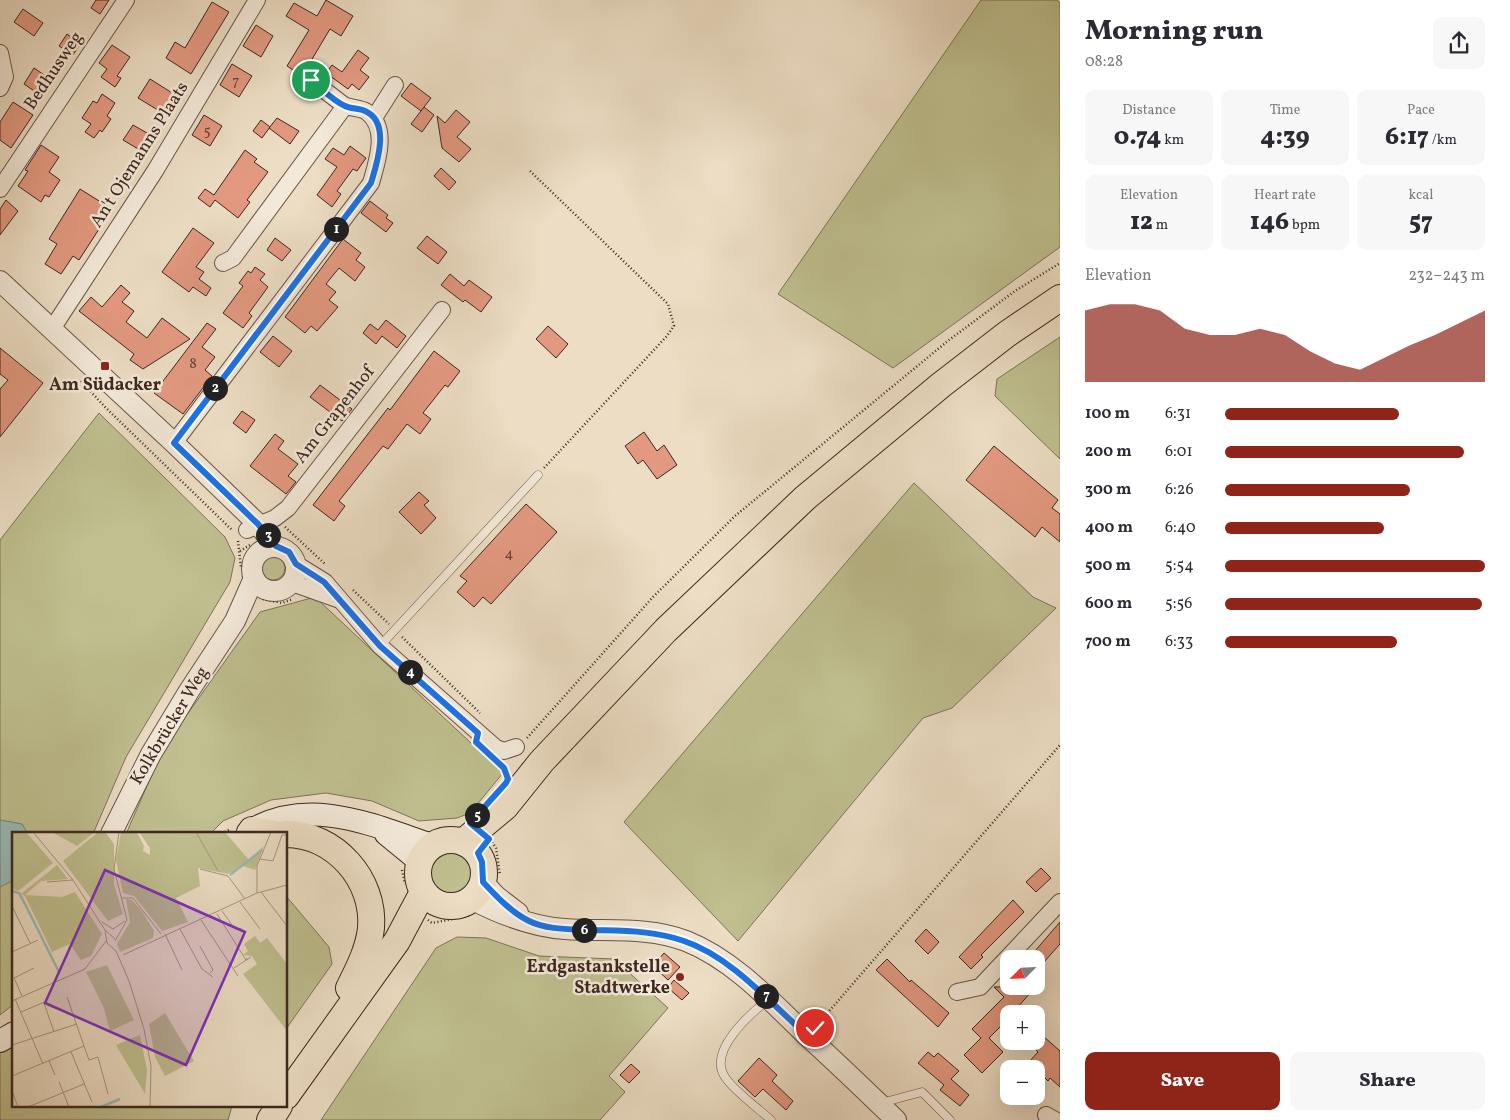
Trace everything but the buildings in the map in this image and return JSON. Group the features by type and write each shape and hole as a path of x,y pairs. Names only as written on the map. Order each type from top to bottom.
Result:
{"main road":[{"path":"477,845 505,807 555,747 666,630 805,498 948,380 1007,334 1060,298"},
{"path":"258,832 293,817 320,814 340,816 380,828 425,853"},
{"path":"288,834 320,841 339,854 354,868 366,890 371,910 371,929 361,964 346,994 345,1013"},
{"path":"451,839 477,845 482,862 485,889 456,906 431,898 418,882 425,853 451,839"},
{"path":"288,1093 397,941 431,898"},
{"path":"0,1042 12,1033"},
{"path":"270,1120 278,1108"}],"street":[{"name":"Bedhusweg","path":"0,189 126,0"},
{"name":"An't Ojemanns Plaats","path":"52,329 155,171 258,0"},
{"path":"0,53 5,77 0,88"},
{"path":"174,443 371,183 378,158 379,128 374,118 366,111 345,106 311,80"},
{"path":"374,118 395,85"},
{"path":"223,263 233,258 345,106"},
{"path":"0,281 174,443 235,504 267,550"},
{"name":"Am Grapenhof","path":"252,527 275,518 288,508 442,310"},
{"path":"267,550 252,565 254,580 281,590 294,573"},
{"path":"267,550 289,552 294,573"},
{"path":"294,573 324,582 380,646 496,748 504,750 516,747"},
{"name":"Kolkbrücker Weg","path":"112,832 151,754 189,691 235,621 254,580"},
{"path":"485,889 529,921 563,929 643,932 685,941 715,956 769,998 896,1120"},
{"path":"957,992 980,987 1060,902"}],"lane":[{"path":"380,646 538,475"},
{"path":"769,998 728,1039 721,1059 724,1077 771,1120"},
{"path":"879,1103 922,1092 950,1120"}],"path":[{"path":"530,171 668,304 674,326 666,337 538,475"},
{"path":"516,747 528,737 653,597 735,516 949,340 1060,263"},
{"path":"75,374 105,408 232,529 254,580"},
{"path":"287,529 326,565"},
{"path":"347,584 478,710 482,716 483,723 478,733"},
{"path":"808,1036 1060,745"},
{"path":"498,762 504,768 508,779"},
{"path":"477,845 496,848 485,889"}],"green space":[{"path":"981,0 1057,0 1060,3 1060,247 893,368 778,294"},
{"path":"1060,337 1060,459 995,396 997,379"},
{"path":"99,413 225,537 235,558 230,582 126,757 94,832 12,832 12,1006 0,1015 0,540"},
{"path":"914,483 1033,597 1056,608 952,708 923,718 738,941 624,822"},
{"path":"273,556 282,559 285,568 282,577 273,580 264,577 261,568 264,559"},
{"path":"315,597 503,773 470,813 457,818 419,821 372,801 326,793 271,800 223,821 212,832 127,832 164,747 260,612"},
{"path":"452,849 461,851 469,856 474,864 476,873 474,882 469,890 461,895 452,897 443,895 435,890 430,882 428,873 430,864 435,856 443,851"},
{"path":"288,898 329,947 332,964 288,1026"},
{"path":"457,937 486,938 539,956 614,959 668,1008 609,1076 625,1092 600,1120 321,1120 436,948"},
{"path":"12,1045 12,1108 231,1108 228,1120 0,1120 0,1053"}],"water":[{"path":"0,820 22,824 27,832 12,832 12,881 0,887"}],"place":[{"name":"Am Südacker","path":"105,366"},
{"name":"Erdgastankstelle Stadtwerke","path":"680,977"}],"route":[{"path":"311,80 345,106 366,111 374,118 379,128 378,158 371,183 174,443 235,504 258,524 276,546 289,552 296,564 307,569 324,582 380,646 478,733 475,738 478,745 504,768 508,779 506,783 470,823 489,839 478,853 484,872 483,882 496,896 529,921 538,924 563,929 643,932 685,941 715,956 769,998 810,1038 815,1028"}]}
